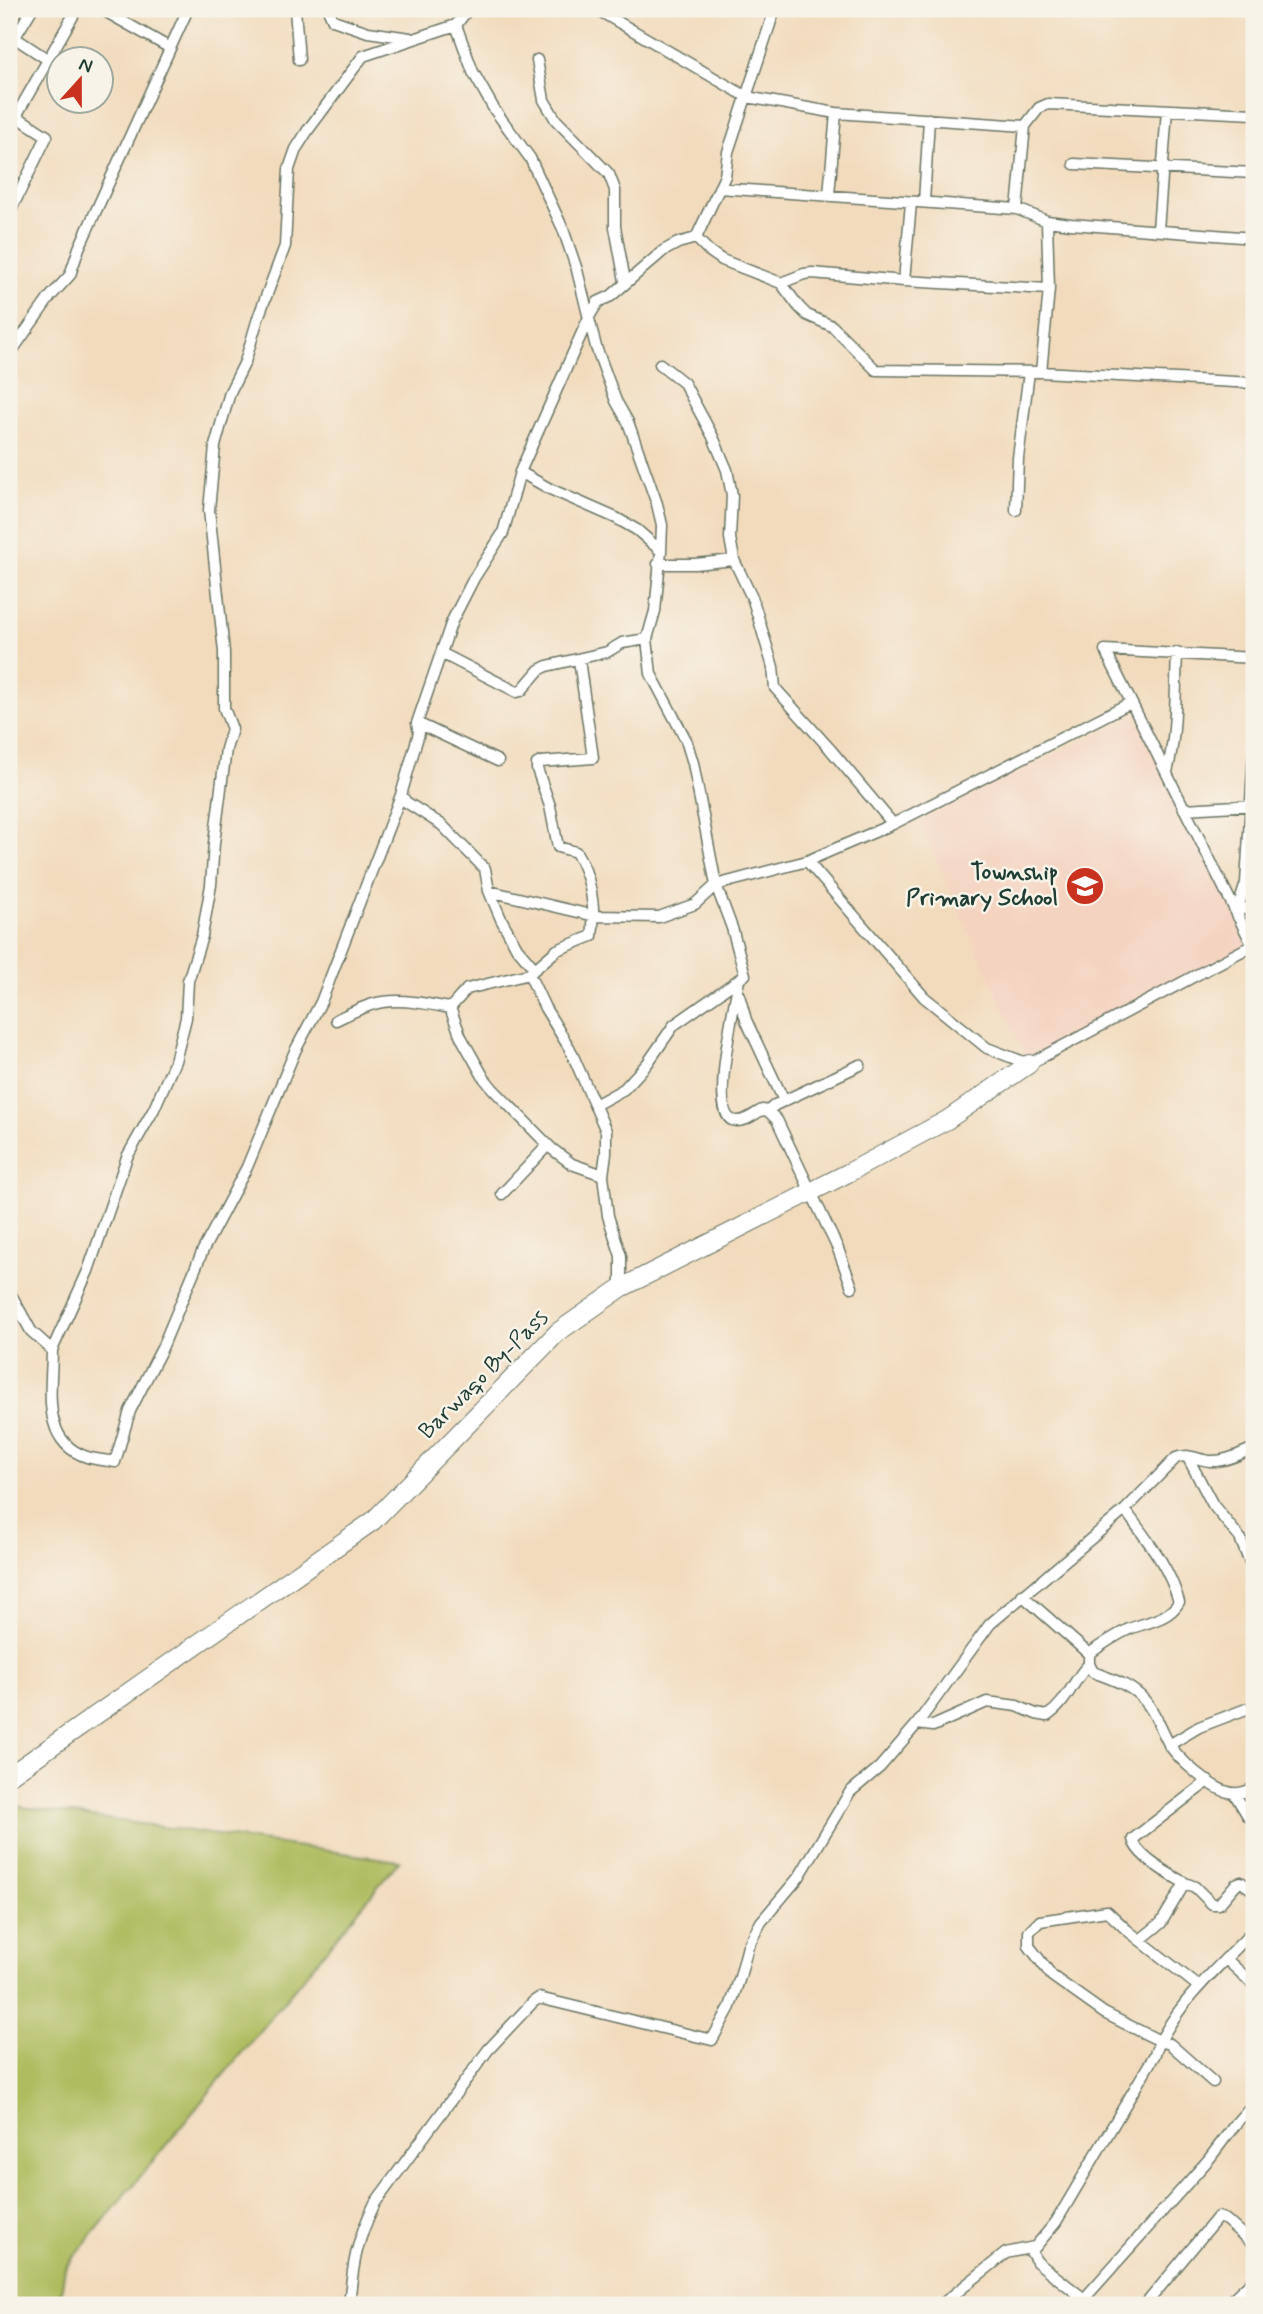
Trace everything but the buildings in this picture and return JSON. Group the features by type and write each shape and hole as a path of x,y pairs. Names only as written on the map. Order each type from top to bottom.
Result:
{"highway":[{"name":"Barwaqo By-Pass","path":"9,1776 373,1521 558,1332 621,1288 947,1120 1029,1064"}],"street":[{"path":"32,9 12,43 46,59"},
{"path":"55,46 77,9"},
{"path":"101,9 115,12 170,48"},
{"path":"9,355 50,297 70,275 79,248 188,9"},
{"path":"295,9 299,60"},
{"path":"328,9 333,20 368,32 413,39"},
{"path":"468,9 456,25 363,56 307,130 289,169 285,246 245,362 230,392 215,446 209,510 224,652 224,708 232,729 226,749 214,843 212,885 202,936 188,981 186,1018 175,1060 154,1109 127,1157 88,1270 52,1350 51,1420 72,1449 88,1457 115,1462 130,1411 162,1348 203,1250 247,1167 295,1051 321,1002 401,795 419,733 417,723 452,621 474,578 503,533 520,472 589,317 598,302 611,296 625,281 671,247 696,239"},
{"path":"596,9 747,97 836,113 1025,126"},
{"path":"696,239 724,176 728,152 775,9"},
{"path":"456,25 473,72 494,109 530,158 563,229 607,377 628,422 657,504 662,525 655,611 647,639 651,674 686,740 694,763 716,885 745,975 738,984 702,1004 674,1026 647,1064 624,1089 595,1105"},
{"path":"537,60 544,100 555,120 609,174 615,190 614,227 625,281"},
{"path":"9,214 47,136 16,116 46,61"},
{"path":"1017,209 1025,126 1039,108 1052,103 1254,114"},
{"path":"1158,230 1167,110"},
{"path":"829,195 836,113"},
{"path":"924,202 929,118"},
{"path":"1074,164 1254,173"},
{"path":"719,188 1017,209 1047,221 1254,238"},
{"path":"904,281 911,202"},
{"path":"1041,372 1049,289 1047,221"},
{"path":"696,239 722,260 781,283 807,315 832,326 876,370 1041,372 1254,383"},
{"path":"781,283 812,273 1049,289"},
{"path":"660,364 684,383 727,470 732,495 730,538 734,560 753,600 773,667 775,688 893,824"},
{"path":"1016,510 1018,458 1029,372"},
{"path":"520,472 550,489 616,518 637,530 661,551"},
{"path":"659,564 734,560"},
{"path":"441,653 517,692 521,691 539,670 547,666 607,652 622,643 647,639"},
{"path":"807,861 925,997 987,1048 1029,1064 1254,947 1105,650 1254,658 1254,664"},
{"path":"1167,772 1174,742 1177,653"},
{"path":"450,1007 467,989 531,971 568,945 592,936 595,916 582,862 576,852 558,847 550,806 537,769 537,764 541,762 593,758 579,660"},
{"path":"489,891 595,916 659,918 695,904 716,885 807,861 893,824 1130,703"},
{"path":"417,723 498,761"},
{"path":"1238,913 1246,883 1254,752"},
{"path":"401,795 406,802 442,825 485,869 489,891 531,971 545,1008 570,1049 595,1105 606,1131 603,1175 608,1216 621,1256 621,1288"},
{"path":"1184,809 1252,805"},
{"path":"1238,913 1254,909"},
{"path":"738,984 747,1020 784,1101"},
{"path":"738,984 722,1080 723,1108 727,1117 734,1121 745,1120 762,1110 768,1111 777,1120 838,1249 852,1287"},
{"path":"336,1020 385,1001 423,1002 450,1007"},
{"path":"450,1007 461,1037 484,1078 548,1145 572,1164 603,1175"},
{"path":"768,1111 860,1065"},
{"path":"502,1194 548,1145"},
{"path":"9,1292 31,1331 52,1350"},
{"path":"349,2305 353,2261 363,2228 375,2203 488,2050 533,2002 539,1998 712,2040 730,2007 748,1946 761,1923 799,1877 850,1792 880,1767 917,1724 990,1624 1125,1510 1176,1458 1187,1456 1216,1461 1254,1448"},
{"path":"1187,1456 1213,1505 1240,1538 1254,1573"},
{"path":"917,1724 933,1726 987,1702 1007,1704 1047,1716 1060,1705 1089,1659 1108,1640 1160,1619 1177,1607 1179,1602 1173,1580 1159,1555 1125,1510"},
{"path":"1022,1595 1089,1659 1093,1672 1117,1680 1145,1700 1169,1745 1208,1781 1227,1792 1245,1793 1254,1788"},
{"path":"1169,1745 1199,1727 1254,1706"},
{"path":"1208,1781 1135,1836 1133,1841 1161,1869 1195,1887 1212,1904 1219,1904 1236,1884 1241,1882 1254,1891"},
{"path":"1234,1793 1254,1821"},
{"path":"1140,1940 1161,1923 1185,1883"},
{"path":"1198,1986 1107,1911 1040,1921 1029,1932 1029,1946 1052,1976 1104,2013 1170,2044 1213,2082"},
{"path":"1254,1930 1198,1986 1160,2041 1154,2056 1056,2222 1034,2247 1030,2254 1032,2258 1088,2303 1254,2104"},
{"path":"1226,1959 1254,1985"},
{"path":"1145,2305 1218,2217 1226,2220 1254,2245"},
{"path":"941,2305 1006,2253 1034,2247"},
{"path":"1226,2305 1254,2279"}],"shaded area":[{"name":"Township Primary School","path":"1136,715 1253,950 1029,1064 919,821"}],"green space":[{"path":"9,1805 399,1861 65,2268 59,2305 9,2305"}],"place":[{"name":"Township Primary School","path":"1085,886"}]}
